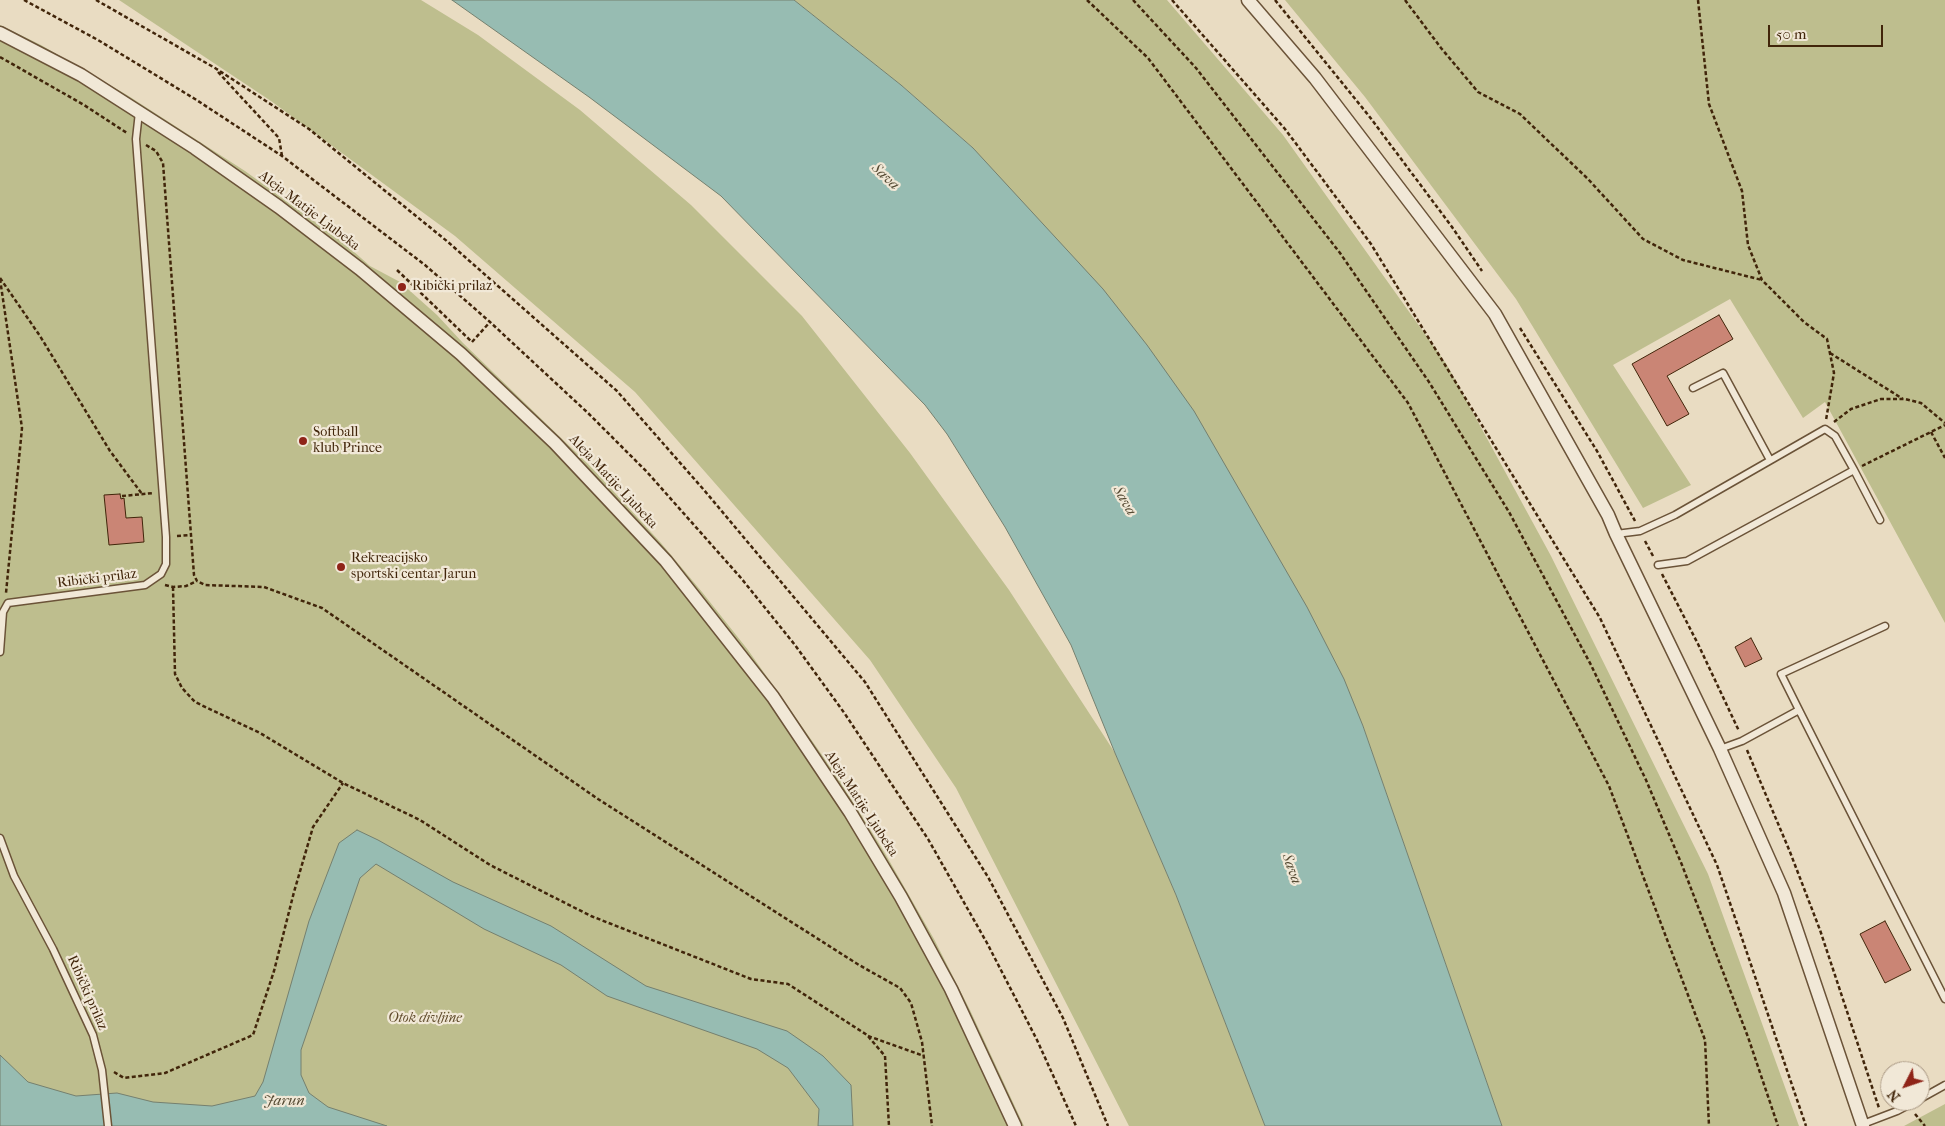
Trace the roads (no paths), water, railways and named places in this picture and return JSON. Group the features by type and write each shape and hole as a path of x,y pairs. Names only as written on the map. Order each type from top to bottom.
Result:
{"street":[{"path":"1248,0 1315,78 1495,314 1608,515 1720,750 1784,893 1863,1125"},
{"name":"Aleja Matije Ljubeka","path":"0,33 81,75 195,148 279,207 412,311 461,354 555,443 666,561 772,697 855,820 902,897 951,989 1015,1126"}],"lane":[{"name":"Ribički prilaz","path":"0,652 3,612 8,603 146,585 156,580 164,570 167,557 136,139 139,112"},
{"path":"1693,388 1723,372 1770,460"},
{"path":"1616,534 1640,531 1675,515 1825,429 1835,436 1880,520"},
{"path":"1658,565 1687,561 1854,470"},
{"path":"1885,626 1781,674 1945,999"},
{"path":"1720,750 1799,710"},
{"name":"Ribički prilaz","path":"0,838 14,876 53,949 94,1035 102,1070 108,1126"},
{"path":"1930,1094 1945,1086"},
{"path":"1863,1125 1899,1111"}],"water":[{"name":"Sava","path":"452,0 794,0 901,85 973,148 1103,289 1147,345 1194,411 1307,607 1344,679 1363,726 1502,1126 1265,1126 1176,895 1071,645 1005,527 947,434 925,405 721,196 589,97"},
{"name":"Jarun","path":"357,830 453,882 551,926 646,986 787,1031 823,1056 851,1085 853,1126 818,1126 819,1109 788,1068 757,1049 607,996 561,965 484,929 376,864 360,878 301,1050 301,1075 309,1093 328,1107 387,1126 0,1126 0,1055 28,1082 76,1096 117,1093 153,1102 212,1106 255,1096 263,1082 309,921 339,843"}],"place":[{"name":"Ribički prilaz","path":"402,287"},
{"name":"Softball klub Prince","path":"303,441"},
{"name":"Rekreacijsko sportski centar Jarun","path":"341,567"}],"park label":[{"name":"Otok divljine","path":"425,1019"}]}
